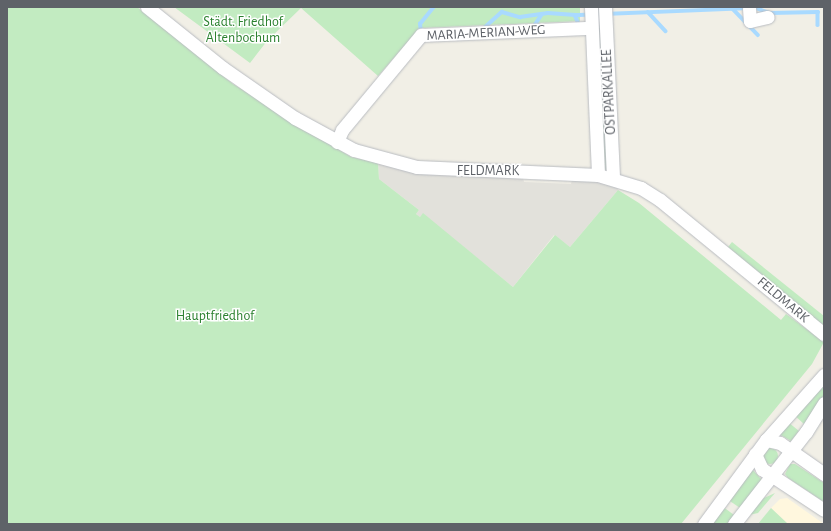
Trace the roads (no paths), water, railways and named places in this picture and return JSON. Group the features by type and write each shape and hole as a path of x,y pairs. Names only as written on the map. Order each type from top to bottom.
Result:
{"street":[{"name":"FELDMARK","path":"147,7 223,68 295,118 337,142 388,161 417,167 598,175 613,177 641,188 716,237 824,334"},
{"name":"OSTPARKALLEE","path":"591,7 598,175"},
{"name":"OSTPARKALLEE","path":"606,7 613,177"},
{"path":"749,8 750,21 768,17"},
{"name":"MARIA-MERIAN-WEG","path":"337,142 342,130 422,35 591,28"},
{"path":"704,524 766,440 824,375"},
{"path":"734,524 791,451 824,403"},
{"path":"766,440 780,443 824,474"},
{"path":"755,454 762,469 824,510"}],"waterway":[{"path":"421,33 420,24 434,7"},
{"path":"484,28 502,12 520,17 548,13 579,15 756,8 770,13 818,12 818,25"},
{"path":"733,9 758,35"},
{"path":"648,12 666,31"},
{"path":"534,26 542,14"},
{"path":"575,15 580,26"}],"park label":[{"name":"Städt. Friedhof Altenbochum","path":"243,30"},
{"name":"Hauptfriedhof","path":"215,316"}]}
